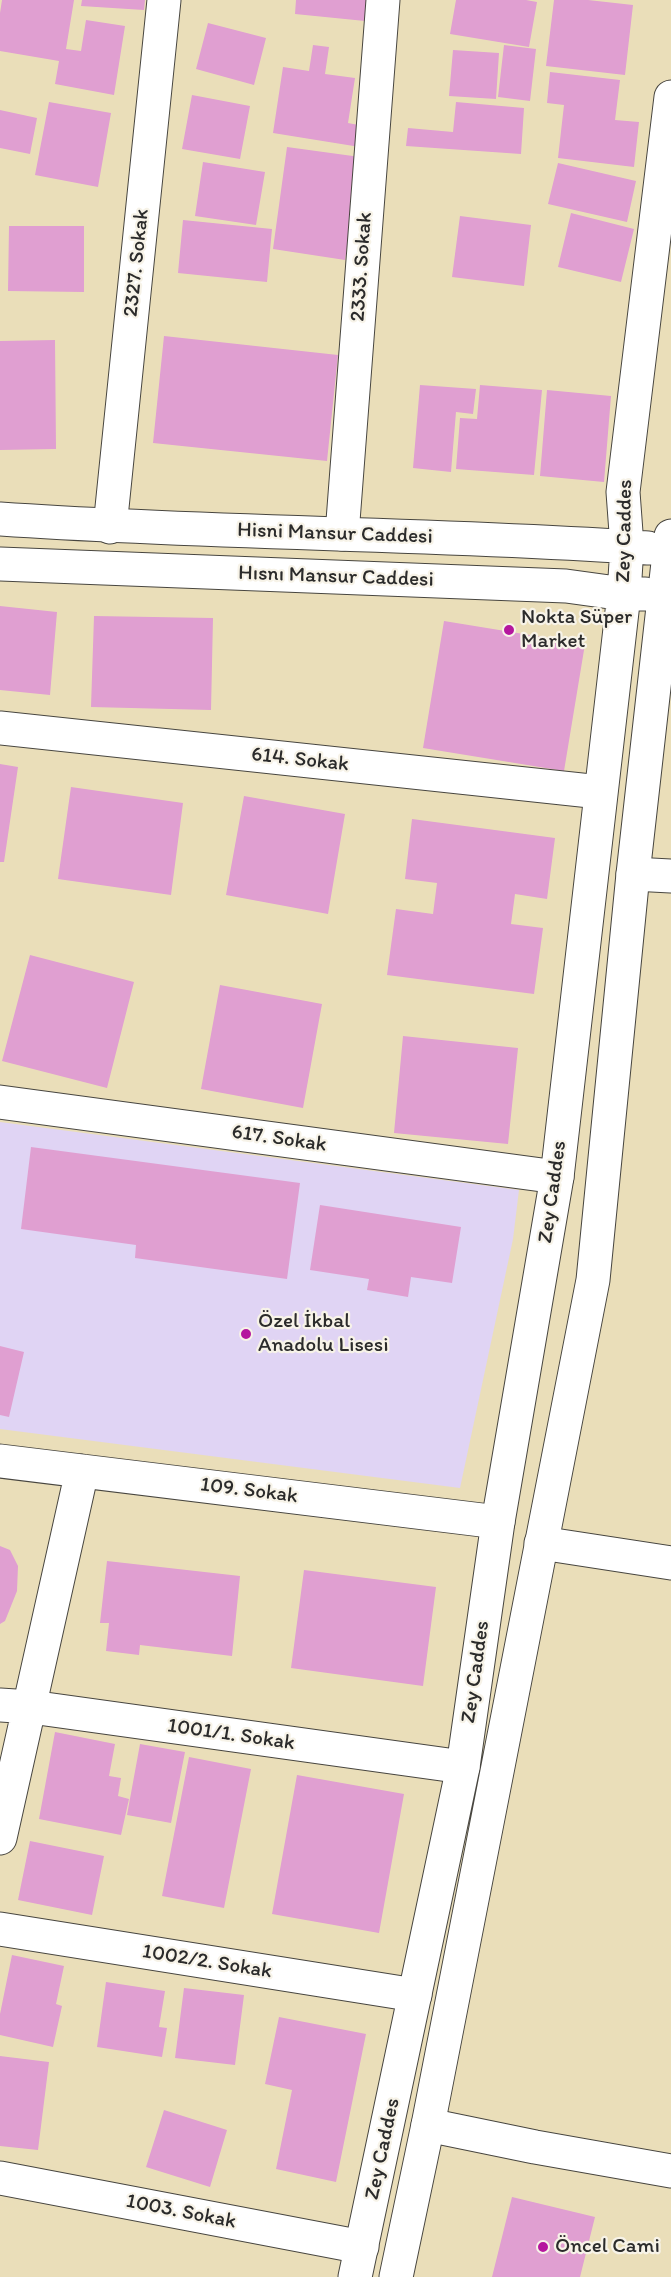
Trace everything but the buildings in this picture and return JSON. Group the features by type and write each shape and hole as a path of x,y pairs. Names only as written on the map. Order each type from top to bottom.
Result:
{"main road":[{"name":"2327. Sokak","path":"110,527 164,0"},
{"name":"2333. Sokak","path":"342,534 383,0"},
{"name":"Zey Caddes","path":"359,2262 463,1767 498,1522 557,1176 624,594 627,546 623,492 671,96"},
{"name":"Hisni Mansur Caddesi","path":"0,519 110,527 627,546 670,545"},
{"name":"Zey Caddes","path":"396,2277 428,2125 593,1280 633,874 667,595 670,545"},
{"name":"Hısnı Mansur Caddesi","path":"0,564 566,586 624,594 667,595"},
{"name":"614. Sokak","path":"0,728 600,792"},
{"path":"633,874 671,876"},
{"name":"617. Sokak","path":"0,1102 557,1176"},
{"name":"109. Sokak","path":"0,1461 498,1522"},
{"path":"0,1838 16,1706 82,1471"},
{"path":"541,1543 671,1563"},
{"name":"1001/1. Sokak","path":"16,1706 463,1767"},
{"name":"1002/2. Sokak","path":"0,1929 415,1995"},
{"path":"428,2125 671,2171"},
{"name":"1003. Sokak","path":"0,2178 359,2262"}],"shaded area":[{"name":"Özel İkbal Anadolu Lisesi","path":"0,1122 519,1190 513,1239 460,1488 0,1429"}],"place":[{"name":"Nokta Süper Market","path":"509,630"},
{"name":"Özel İkbal Anadolu Lisesi","path":"246,1334"},
{"name":"Öncel Cami","path":"543,2247"}]}
